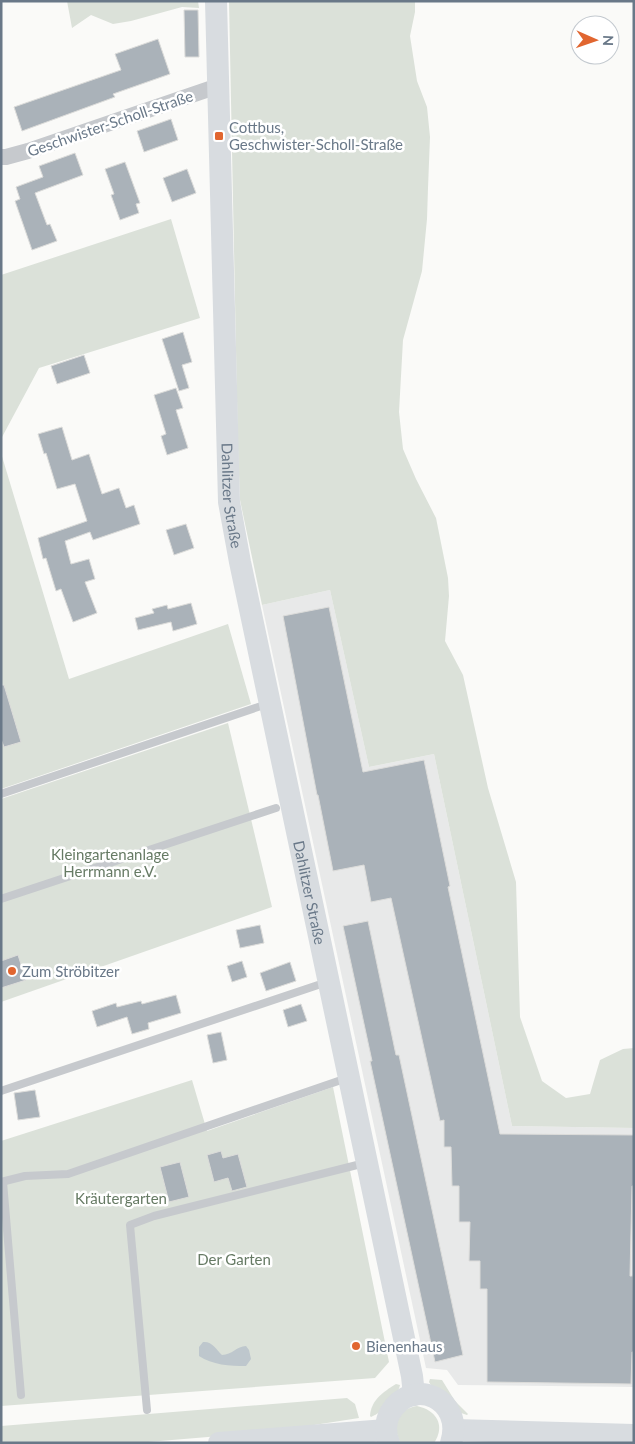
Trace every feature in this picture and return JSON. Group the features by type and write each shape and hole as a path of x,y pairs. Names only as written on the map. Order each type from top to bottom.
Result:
{"street":[{"name":"Dahlitzer Straße","path":"216,1 229,502 412,1376 414,1394"},
{"name":"Geschwister-Scholl-Straße","path":"1,157 28,151 218,86"},
{"path":"219,1443 388,1436 389,1415 396,1404 414,1394 424,1394 444,1404 450,1412 453,1421 452,1436 634,1435"}],"lane":[{"path":"1,794 270,703"},
{"path":"1,899 276,808"},
{"path":"1,1091 328,981"},
{"path":"21,1395 2,1182 25,1176 68,1174 349,1077"},
{"path":"147,1410 130,1225 154,1216 367,1163"}],"shaded area":[{"path":"330,590 369,767 434,754 512,1126 634,1128 634,1387 458,1385 447,1370 426,1368 262,605"},
{"path":"203,1342 211,1344 222,1355 229,1354 240,1347 246,1346 251,1359 246,1366 215,1363 199,1356 199,1347"}],"green space":[{"path":"67,1 198,1 199,8 182,7 113,24 91,15 72,28"},
{"path":"229,1 415,1 415,12 410,36 417,81 427,107 430,137 427,219 422,271 403,340 399,412 403,449 436,518 448,578 449,596 445,641 463,675 488,788 516,882 520,1017 542,1081 566,1098 590,1094 600,1060 623,1049 634,1048 634,1128 512,1126 434,754 369,767 330,590 262,605 240,500"},
{"path":"171,219 200,318 39,368 1,439 1,275"},
{"path":"1,453 69,679 228,624 251,704 1,789"},
{"name":"Kleingartenanlage Herrmann e.V.","path":"228,723 272,907 1,1002 1,799"},
{"name":"Der Garten","path":"192,1080 207,1131 333,1087 389,1362 375,1378 1,1406 1,1141"},
{"path":"430,1379 442,1380 455,1401 468,1414 461,1413 432,1387 429,1382"},
{"path":"396,1384 400,1385 393,1399 385,1408 371,1417 371,1410 375,1401 382,1393"},
{"path":"347,1398 355,1404 359,1418 269,1432 136,1443 1,1443 1,1426"},
{"path":"417,1406 429,1411 437,1419 439,1430 434,1443 400,1443 395,1423 396,1419 404,1411"}],"building":[{"path":"184,10 198,10 199,57 185,57"},
{"path":"158,39 170,74 113,94 115,97 22,131 14,107 121,70 115,54"},
{"path":"171,119 178,140 144,152 137,131"},
{"path":"75,153 83,175 35,193 47,225 50,224 57,241 32,250 15,201 20,199 16,187 43,177 39,166"},
{"path":"125,162 140,203 136,204 139,213 120,220 111,195 114,194 105,169"},
{"path":"187,169 196,193 172,202 163,178"},
{"path":"183,332 192,362 182,365 189,388 179,391 162,339"},
{"path":"84,355 90,373 57,384 51,366"},
{"path":"176,388 183,408 176,410 188,448 167,455 161,436 166,434 154,395"},
{"path":"62,427 72,460 89,454 102,494 119,488 126,508 134,505 140,524 93,540 90,532 65,541 71,564 89,559 95,579 85,582 97,613 73,622 61,589 56,591 46,558 43,559 38,538 87,521 75,484 57,489 38,434"},
{"path":"186,524 194,548 174,555 166,530"},
{"path":"191,603 197,624 173,631 171,622 138,630 135,618 154,613 152,609 167,605 168,609"},
{"path":"329,607 363,772 424,760 450,886 448,887 500,1134 634,1135 630,1276 633,1276 634,1352 632,1352 631,1384 487,1382 487,1289 480,1289 480,1261 469,1261 470,1222 459,1222 459,1186 452,1186 451,1147 444,1147 444,1120 440,1121 391,898 371,902 364,865 333,871 317,795 283,616"},
{"path":"1,685 4,685 21,742 4,747 1,739"},
{"path":"368,921 396,1055 399,1055 463,1355 435,1362 343,926"},
{"path":"260,925 264,943 240,948 236,930"},
{"name":"Zum Ströbitzer","path":"18,955 26,980 1,988 1,961"},
{"path":"242,961 247,977 232,982 227,966"},
{"path":"290,962 296,981 266,991 260,973"},
{"path":"176,995 181,1013 148,1023 149,1029 132,1034 127,1017 97,1027 92,1011 116,1003 117,1007 141,1001 142,1004"},
{"path":"301,1004 307,1021 288,1027 283,1010"},
{"path":"221,1032 227,1060 213,1063 207,1035"},
{"path":"35,1090 40,1117 18,1120 14,1093"},
{"path":"221,1151 223,1158 238,1154 247,1187 232,1191 228,1178 214,1182 207,1155"},
{"path":"180,1162 189,1197 169,1202 160,1167"}],"place":[{"name":"Cottbus, Geschwister-Scholl-Straße","path":"219,136"},
{"name":"Zum Ströbitzer","path":"12,971"},
{"name":"Bienenhaus","path":"356,1346"}],"park label":[{"name":"Kräutergarten","path":"121,1198"}]}
